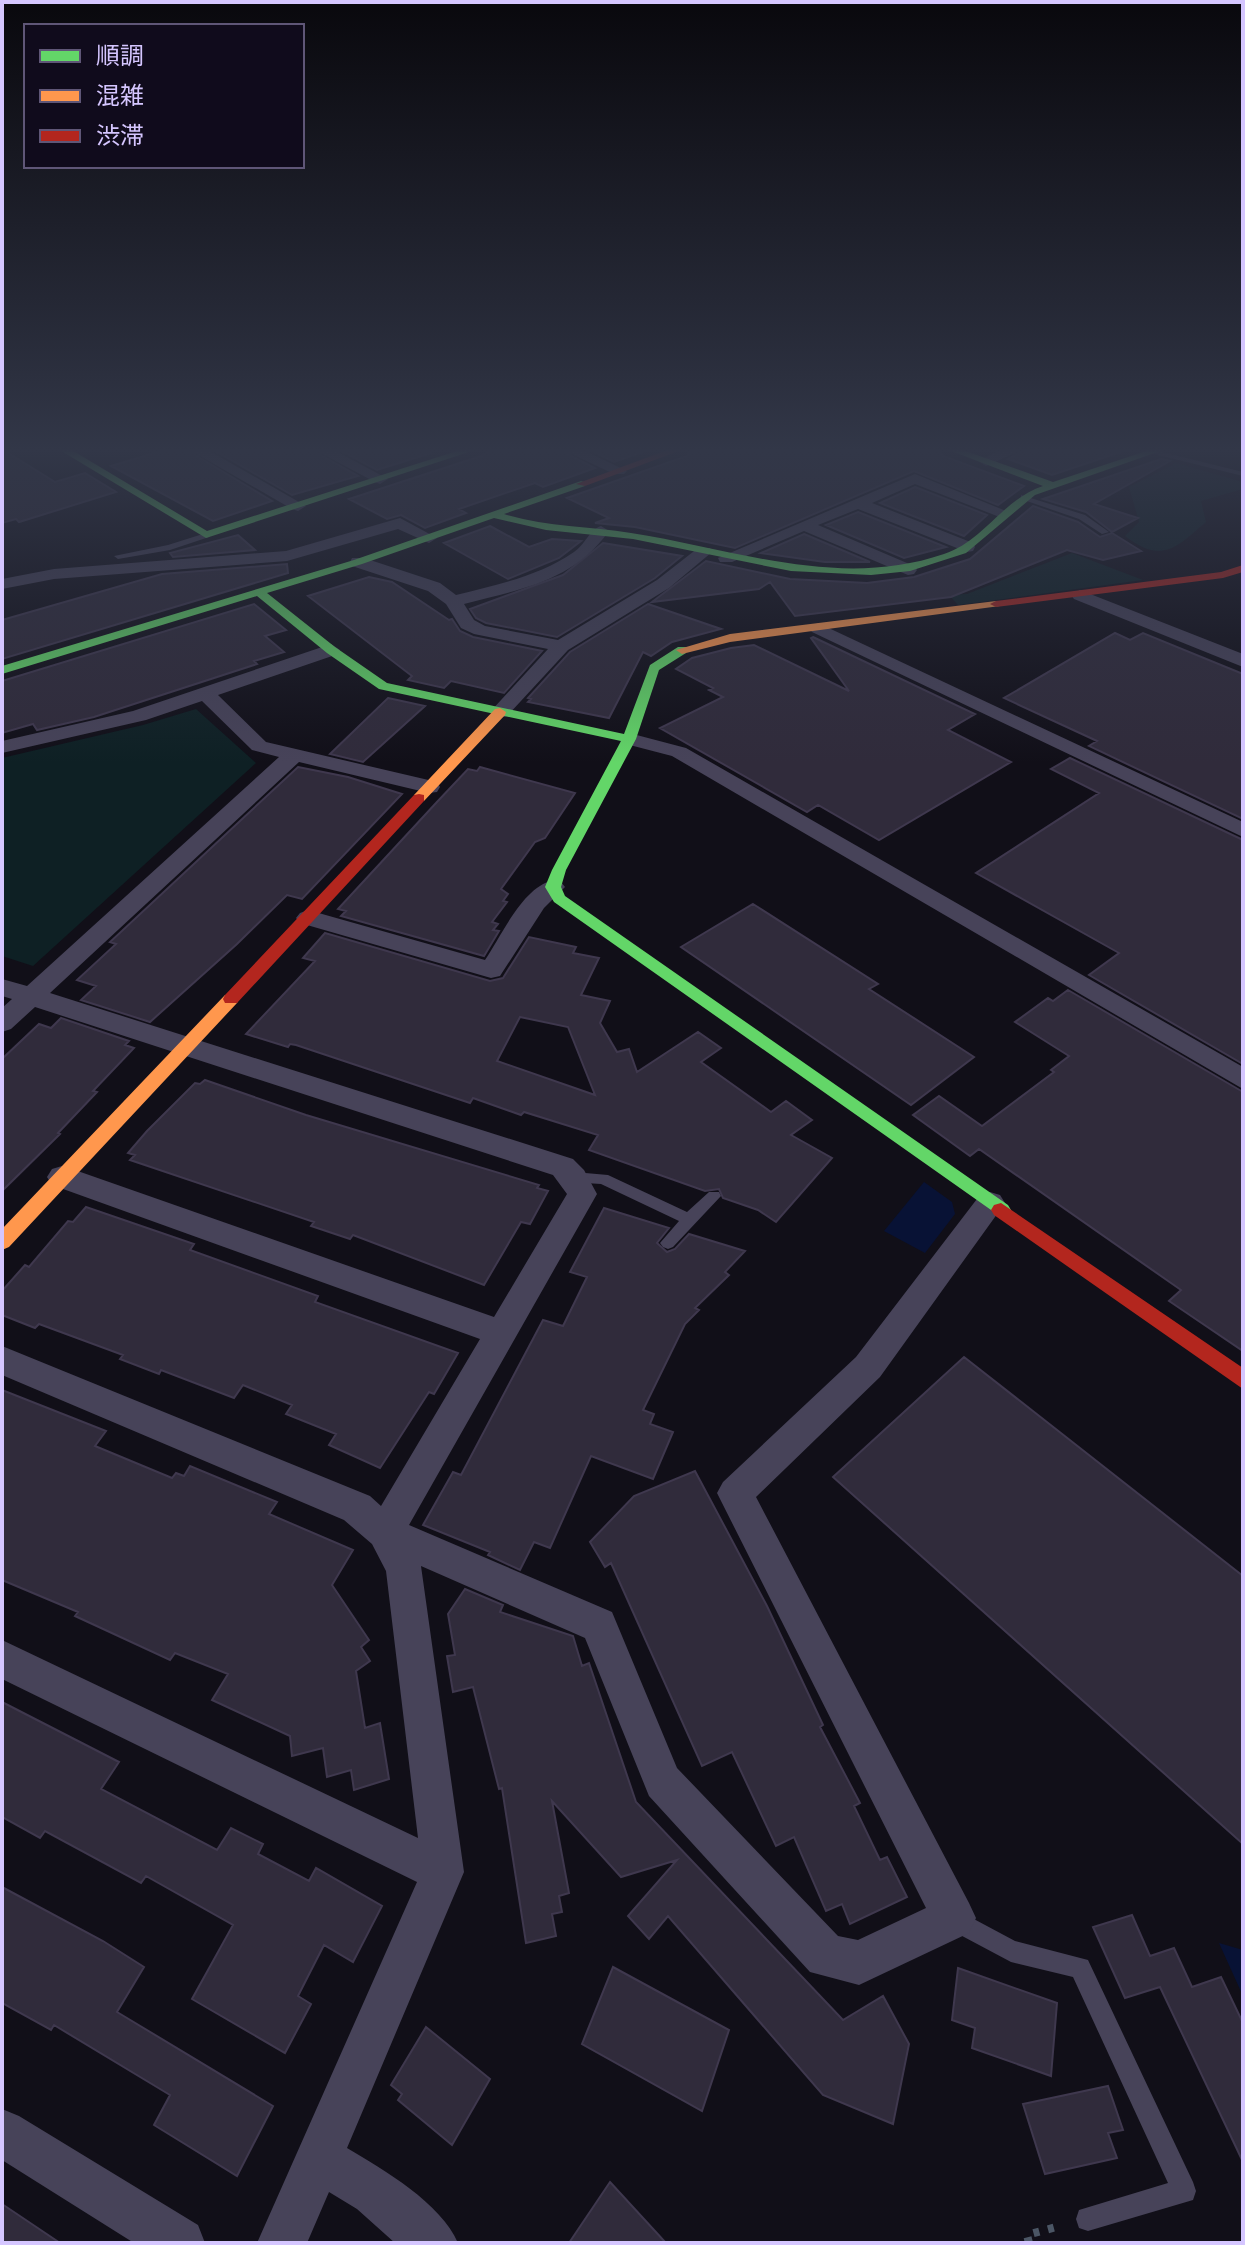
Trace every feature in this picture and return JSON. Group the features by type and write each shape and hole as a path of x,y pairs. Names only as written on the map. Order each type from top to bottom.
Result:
{"street":[{"path":"2,584 54,574 295,554"},
{"path":"2,670 382,554"},
{"path":"453,601 533,581 583,554"},
{"path":"2,1242 561,646 663,584 702,554"},
{"path":"710,554 840,576 908,570 956,554"},
{"path":"726,558 737,554"},
{"path":"870,554 908,570"},
{"path":"358,562 412,577 434,587 453,601 467,624 480,630 561,646"},
{"path":"308,918 491,970 535,903 553,887 559,870 629,739 648,679 664,659 701,643 1080,595 1223,575 1243,568"},
{"path":"260,593 331,650 383,686 656,744 679,752 1243,1079"},
{"path":"1080,595 1243,661"},
{"path":"818,628 1243,830"},
{"path":"3,746 139,716 331,650"},
{"path":"205,693 259,746 429,787"},
{"path":"2,1023 294,755"},
{"path":"553,887 559,899 1243,1380"},
{"path":"2,987 563,1167 574,1178 582,1194 385,1532"},
{"path":"62,1177 501,1333"},
{"path":"2,1360 357,1508 385,1532 599,1625 663,1782 826,1956 859,1963 954,1918 735,1493 868,1367 990,1203"},
{"path":"282,2243 443,1872 404,1568 385,1532"},
{"path":"2,1659 443,1872"},
{"path":"2,2133 180,2243"},
{"path":"320,2159 374,2192 433,2243"}],"lane":[{"path":"118,556 131,554"},
{"path":"574,1178 603,1179 689,1219"},
{"path":"668,1243 714,1196"},
{"path":"954,1918 1011,1951 1080,1968 1184,2191 1088,2219"}],"path":[{"path":"1029,2243 1027,2235 1088,2219"}],"shaded area":[{"path":"1070,554 1143,580 958,605 949,595 967,594"},
{"path":"196,709 256,763 33,966 2,956 2,758 143,725"}],"water":[{"path":"924,1182 952,1202 955,1214 925,1253 884,1231"},
{"path":"1219,1943 1243,1950 1243,1996"}],"building":[{"path":"171,554 211,554 173,557"},
{"path":"463,554 564,554 559,558 508,579"},
{"path":"590,554 682,556 655,578 557,637 486,623 476,618 470,609 563,575"},
{"path":"766,554 851,554 870,562 825,562"},
{"path":"894,554 920,554 904,558"},
{"path":"976,554 1058,554 951,597 795,616 770,582 759,589 652,602 706,561 790,579 867,583 914,577 970,559"},
{"path":"1081,554 1129,554 1103,560"},
{"path":"287,564 288,573 2,659 2,620 162,574"},
{"path":"369,577 392,582 449,620 452,619 460,631 473,637 542,651 504,693 451,681 444,688 408,680 412,676 308,596"},
{"path":"254,604 286,630 265,636 284,652 254,661 257,664 94,717 37,730 33,724 2,733 2,681"},
{"path":"648,604 721,629 672,642 651,656 643,652 609,718 528,702 531,699 528,698 570,652"},
{"path":"1115,633 1130,640 1143,633 1243,674 1243,819 1089,746 1097,741 1004,698"},
{"path":"813,637 975,714 948,730 1011,762 879,840 818,805 807,812 660,728 723,697 709,690 713,688 676,669 692,658 731,648 754,645 849,691"},
{"path":"388,698 425,706 363,762 330,754"},
{"path":"1070,758 1243,840 1243,1064 1089,975 1119,953 976,873 1099,793 1051,769"},
{"path":"298,767 348,777 402,794 302,899 287,895 150,1022 81,1000 96,986 77,980 116,944 110,942"},
{"path":"480,767 575,793 545,838 535,842 501,889 508,894 503,901 507,902 492,922 498,924 493,930 499,931 484,956 341,916 346,911 338,909 436,803 468,769 477,771"},
{"path":"753,904 878,984 869,989 974,1057 911,1105 681,947"},
{"path":"325,933 490,981 503,978 529,937 576,947 573,953 599,958 581,995 610,1001 600,1023 617,1052 629,1049 637,1072 698,1032 721,1048 701,1062 771,1112 786,1101 812,1120 791,1135 832,1158 776,1222 758,1210 723,1198 719,1189 705,1191 589,1150 598,1135 524,1112 521,1115 473,1098 470,1103 296,1045 290,1044 288,1047 246,1034 315,961 303,958","holes":["520,1017 568,1027 595,1095 497,1061"]},
{"path":"1068,990 1243,1092 1243,1351 1169,1301 1181,1290 979,1149 970,1156 913,1115 939,1096 982,1126 1054,1072 1051,1070 1069,1056 1015,1022 1048,998 1053,1001"},
{"path":"61,1018 129,1041 125,1045 134,1048 93,1091 97,1092 60,1134 2,1191 2,1059 39,1024 51,1028"},
{"path":"205,1080 306,1115 539,1185 537,1188 548,1191 530,1224 521,1222 484,1285 353,1235 350,1239 311,1226 314,1222 130,1160 135,1155 128,1153 147,1131 195,1083"},
{"path":"86,1207 194,1244 190,1250 318,1296 315,1302 458,1353 434,1394 429,1392 380,1468 329,1445 336,1434 286,1414 292,1405 243,1385 234,1398 161,1370 159,1374 120,1359 123,1355 39,1324 35,1328 2,1315 2,1291 25,1265 29,1267 68,1221 73,1222"},
{"path":"604,1208 669,1228 657,1243 667,1252 675,1249 689,1234 745,1251 725,1272 729,1275 695,1308 699,1310 685,1324 643,1410 654,1414 650,1424 673,1432 653,1479 591,1456 550,1548 534,1542 520,1570 488,1555 490,1552 423,1525 453,1472 461,1475 543,1320 563,1326 587,1277 570,1272"},
{"path":"964,1357 1243,1576 1243,1844 833,1477"},
{"path":"2,1390 106,1431 95,1446 172,1478 176,1473 184,1476 190,1466 277,1502 269,1514 353,1550 332,1585 369,1640 361,1647 370,1661 356,1671 365,1728 380,1723 389,1779 354,1790 351,1770 327,1777 323,1748 292,1756 290,1736 212,1700 228,1674 175,1653 170,1660 75,1616 78,1612 2,1580"},
{"path":"695,1471 767,1606 823,1725 820,1727 860,1803 854,1806 880,1860 887,1857 907,1897 850,1924 842,1904 826,1911 794,1837 776,1846 732,1752 702,1766 611,1563 605,1567 590,1542 634,1496"},
{"path":"465,1589 503,1605 500,1612 573,1636 582,1666 589,1663 636,1802 843,2020 883,1996 909,2044 893,2124 823,2095 668,1916 649,1939 628,1916 677,1860 621,1877 552,1801 569,1893 559,1896 562,1912 552,1914 556,1936 526,1943 502,1788 499,1789 473,1687 453,1692 447,1656 455,1655 448,1614"},
{"path":"2,1702 119,1762 101,1789 217,1850 231,1828 263,1844 258,1854 309,1881 316,1868 382,1906 353,1962 324,1945 298,1996 311,2004 285,2053 192,1999 233,1925 146,1876 141,1883 45,1831 40,1838 2,1817"},
{"path":"2,1887 103,1941 144,1967 117,2012 273,2106 237,2176 154,2125 170,2095 54,2025 51,2030 2,2003"},
{"path":"1132,1915 1150,1956 1174,1948 1192,1987 1221,1977 1243,2023 1243,2162 1160,1987 1125,1998 1093,1927"},
{"path":"613,1967 729,2030 702,2111 582,2044"},
{"path":"958,1968 1057,2003 1051,2076 972,2048 975,2028 952,2020"},
{"path":"426,2027 490,2079 452,2145 398,2100 402,2094 391,2085"},
{"path":"1108,2086 1123,2130 1108,2133 1117,2158 1045,2174 1023,2104"},
{"path":"610,2182 666,2243 569,2243"},
{"path":"2,2204 60,2243 2,2243"}],"traffic: fast":[{"path":"2,670 382,554"},
{"path":"722,554 831,572 871,572 910,567 955,554"},
{"path":"260,593 331,650 383,686 629,739"},
{"path":"682,650 654,668 629,739 559,870 553,887 559,899 1001,1210"}],"traffic: slow":[{"path":"682,650 730,638 996,604"},
{"path":"419,798 500,712"},
{"path":"2,1242 231,999"}],"traffic: jam":[{"path":"996,604 1223,575 1243,568"},
{"path":"231,999 419,798"},
{"path":"1001,1210 1243,1380"}]}
